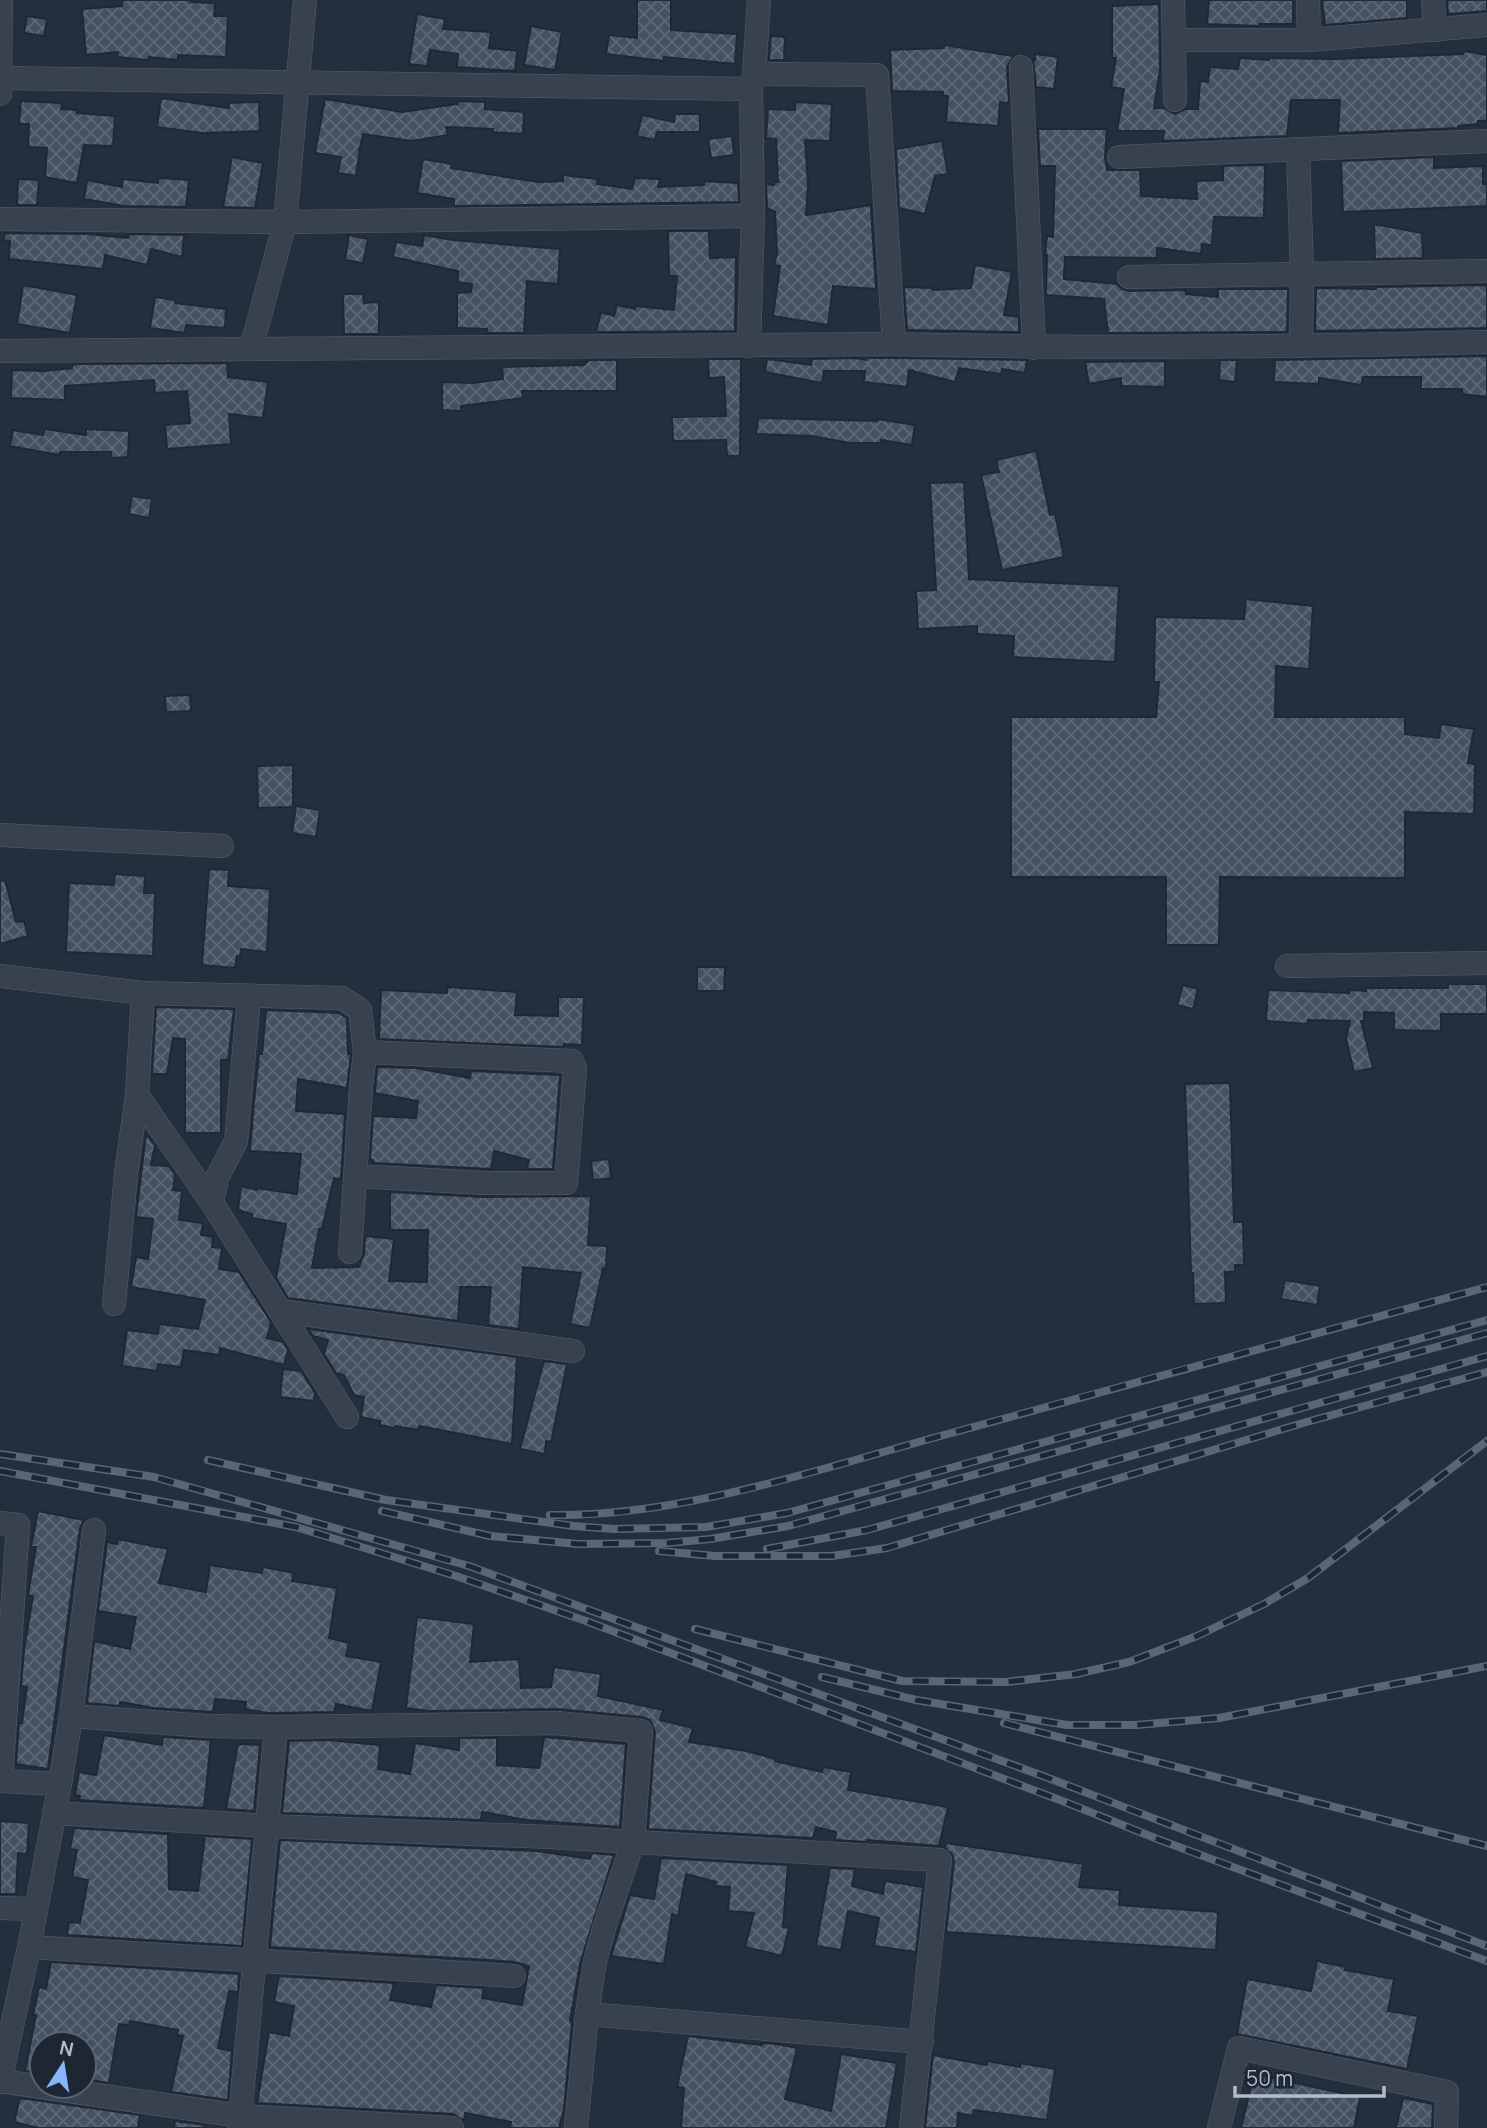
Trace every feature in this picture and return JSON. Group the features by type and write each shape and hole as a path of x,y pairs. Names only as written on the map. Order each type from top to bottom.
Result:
{"street":[{"path":"0,94 1,0"},
{"path":"251,349 285,222 305,0"},
{"path":"749,346 753,216 752,81 759,0"},
{"path":"1173,0 1175,100"},
{"path":"1308,0 1309,40"},
{"path":"1433,0 1435,30"},
{"path":"1174,40 1309,40 1487,25"},
{"path":"1020,67 1034,348"},
{"path":"0,78 752,81 877,75 894,344"},
{"path":"1119,157 1487,141"},
{"path":"1298,149 1301,346"},
{"path":"0,219 285,222 753,216"},
{"path":"1129,277 1487,271"},
{"path":"0,351 894,344 1034,348 1487,342"},
{"path":"0,835 222,846"},
{"path":"1287,966 1487,963"},
{"path":"0,976 143,993 342,998 360,1010 365,1052 360,1087 350,1252"},
{"path":"114,1304 136,1095 143,993"},
{"path":"212,1203 217,1178 236,1141 249,996"},
{"path":"356,1176 484,1183 566,1183 570,1150 575,1068 572,1061 365,1052"},
{"path":"136,1095 212,1203 347,1418"},
{"path":"281,1311 573,1351"},
{"path":"0,1523 18,1525 0,1781 60,1784"},
{"path":"93,1530 71,1716 60,1784 0,2082 240,2122 452,2128"},
{"path":"71,1716 207,1726 556,1723 641,1731 633,1842 595,1961 576,2128"},
{"path":"240,2122 276,1727"},
{"path":"54,1813 940,1860 911,2128"},
{"path":"0,1908 35,1909"},
{"path":"29,1947 514,1976"},
{"path":"587,2014 922,2042"},
{"path":"1219,2128 1239,2048 1447,2092 1446,2128"}],"building":[{"path":"123,0 190,0 215,3 214,16 228,16 226,57 178,55 178,60 149,57 148,60 117,57 118,52 86,55 82,9 122,6"},
{"path":"637,0 671,0 671,30 737,34 735,64 664,57 664,61 606,54 609,35 637,38"},
{"path":"1209,0 1293,0 1293,24 1207,24"},
{"path":"1322,0 1407,0 1407,18 1325,25"},
{"path":"1447,0 1487,0 1487,11 1448,14"},
{"path":"1159,4 1160,69 1154,108 1164,108 1175,114 1185,109 1198,109 1200,81 1208,82 1210,67 1238,69 1240,58 1335,59 1463,54 1464,51 1487,55 1487,121 1478,121 1478,124 1458,128 1338,133 1340,100 1291,100 1287,136 1163,141 1164,131 1117,131 1124,89 1111,87 1116,58 1112,58 1112,6"},
{"path":"417,14 445,19 443,29 491,32 489,48 517,51 515,71 457,67 458,54 430,50 427,66 409,64"},
{"path":"27,16 47,19 44,36 24,33"},
{"path":"531,26 562,32 555,70 524,65"},
{"path":"771,36 785,37 784,60 769,60"},
{"path":"944,45 1013,56 1007,67 1009,103 1000,102 998,126 946,122 948,96 943,96 943,92 892,91 890,50 944,48"},
{"path":"1035,54 1058,57 1054,89 1036,87 1033,59 1035,60"},
{"path":"161,98 229,108 229,103 259,102 260,131 202,133 157,127"},
{"path":"325,99 402,112 458,104 458,101 485,102 485,109 524,112 523,134 493,132 493,129 446,127 448,135 412,141 363,134 358,149 356,176 338,173 341,157 315,153"},
{"path":"21,101 62,103 61,109 77,110 77,113 115,116 113,146 84,145 77,183 45,177 47,148 28,147 29,124 19,124"},
{"path":"795,102 832,104 830,141 805,140 808,184 806,215 871,205 876,289 833,286 828,325 773,316 780,266 774,265 777,253 775,212 767,208 766,184 774,185 774,182 778,182 776,139 766,138 768,109 795,110"},
{"path":"675,114 700,114 700,132 657,132 655,140 637,136 642,115 674,122"},
{"path":"1038,129 1107,129 1107,170 1140,170 1141,196 1197,199 1196,181 1223,180 1223,166 1265,165 1264,218 1214,217 1212,245 1202,244 1201,254 1157,248 1157,258 1065,257 1064,279 1117,284 1129,291 1186,290 1186,294 1218,297 1218,289 1288,289 1287,332 1108,333 1104,299 1046,295 1045,255 1047,236 1053,237 1055,166 1040,166"},
{"path":"732,136 734,155 711,158 708,139"},
{"path":"942,141 948,174 935,176 925,214 899,208 896,149"},
{"path":"232,157 263,163 255,208 223,207"},
{"path":"1434,157 1434,168 1483,166 1483,184 1487,184 1487,206 1343,212 1341,161"},
{"path":"423,159 452,164 451,168 538,182 563,181 563,175 598,179 597,184 632,189 635,178 660,179 658,187 704,185 704,181 738,183 739,202 454,206 454,199 417,193"},
{"path":"158,178 189,180 186,207 124,206 84,199 87,180 122,187 123,179 158,183"},
{"path":"18,179 39,180 37,205 17,205"},
{"path":"1374,224 1422,233 1423,258 1375,259"},
{"path":"668,231 709,231 710,258 736,257 735,331 596,332 601,312 614,316 617,305 635,309 635,306 674,310 677,276 669,276"},
{"path":"5,233 87,234 128,238 129,234 184,235 182,257 151,249 147,265 105,255 103,269 9,259 10,241 3,240"},
{"path":"349,235 368,239 363,263 345,260"},
{"path":"424,235 560,249 558,284 527,281 524,333 487,333 487,329 457,328 457,293 471,292 472,284 458,282 458,271 393,257 396,242 422,246"},
{"path":"975,265 1012,272 1004,315 1019,317 1019,332 907,330 904,287 933,290 971,288"},
{"path":"23,285 77,295 70,333 17,324"},
{"path":"1487,285 1487,328 1315,331 1316,288"},
{"path":"343,294 363,294 364,303 379,302 379,334 344,334"},
{"path":"155,297 175,300 175,303 226,309 225,328 186,325 185,333 150,328"},
{"path":"1487,356 1487,397 1462,394 1462,389 1421,389 1421,377 1363,377 1361,385 1319,378 1319,384 1274,382 1275,360"},
{"path":"708,359 741,359 740,456 727,456 726,440 673,441 672,417 726,416 724,377 709,378"},
{"path":"767,359 811,365 812,359 1027,360 1025,373 1002,369 1001,374 959,368 955,382 909,370 907,387 864,382 865,371 824,371 822,383 765,372"},
{"path":"589,360 617,360 617,391 522,391 523,398 461,406 461,411 442,410 442,382 473,383 503,379 502,367 584,365"},
{"path":"1220,360 1237,360 1235,382 1219,380"},
{"path":"1165,361 1165,387 1121,386 1121,378 1089,384 1085,362"},
{"path":"227,363 228,377 268,382 263,418 229,414 231,444 167,449 165,425 190,423 187,391 155,393 154,380 65,386 65,400 11,398 12,370 45,371 72,368 72,365 77,364"},
{"path":"758,418 877,419 915,425 912,445 881,440 881,443 850,443 812,436 756,434"},
{"path":"45,429 86,435 86,429 129,431 128,457 111,458 111,452 60,452 59,455 10,446 13,430 43,435"},
{"path":"1036,451 1050,515 1055,514 1064,557 1002,570 981,475 999,472 996,460"},
{"path":"964,482 969,579 1119,586 1115,662 1013,657 1014,636 977,634 977,626 918,629 916,591 936,590 930,483"},
{"path":"132,496 152,499 149,518 129,514"},
{"path":"1246,599 1313,606 1309,669 1276,666 1275,717 1405,717 1405,734 1439,738 1441,724 1474,729 1468,763 1475,764 1474,814 1405,812 1405,878 1220,877 1219,945 1166,945 1166,877 1011,877 1011,717 1156,717 1159,682 1154,682 1155,617 1244,619"},
{"path":"190,695 191,711 166,712 165,696"},
{"path":"293,765 293,807 258,808 257,766"},
{"path":"296,806 320,810 316,837 292,833"},
{"path":"209,869 229,870 228,886 270,889 267,952 241,949 235,968 202,965"},
{"path":"115,874 145,876 144,893 155,893 153,956 66,952 69,883 114,885"},
{"path":"5,880 16,922 24,921 28,936 0,944 0,881"},
{"path":"697,967 725,967 724,991 697,991"},
{"path":"1448,984 1487,984 1487,1014 1441,1014 1441,1031 1394,1030 1394,1013 1364,1012 1364,1021 1361,1021 1373,1068 1354,1072 1346,1039 1350,1021 1308,1020 1308,1024 1266,1021 1268,990 1349,993 1349,990 1366,991 1366,988 1448,988"},
{"path":"1183,985 1198,989 1193,1009 1177,1005"},
{"path":"447,987 517,992 515,1015 558,1016 558,997 584,997 582,1045 564,1044 564,1047 379,1039 381,990 447,993"},
{"path":"156,1007 234,1009 228,1060 221,1060 221,1133 185,1133 185,1039 173,1038 167,1074 152,1074"},
{"path":"266,1010 339,1013 347,1018 348,1054 351,1054 347,1088 298,1079 296,1111 345,1114 341,1179 334,1178 322,1229 319,1229 312,1268 359,1267 364,1254 365,1236 394,1239 389,1281 427,1282 428,1230 390,1230 390,1192 484,1197 591,1196 588,1245 607,1246 606,1269 603,1268 590,1328 570,1324 581,1273 523,1267 519,1329 488,1325 491,1287 460,1287 458,1321 288,1298 276,1278 286,1224 252,1218 252,1214 238,1210 241,1186 297,1194 301,1154 250,1151"},
{"path":"377,1067 416,1068 470,1078 471,1071 560,1075 553,1169 527,1169 529,1160 494,1151 491,1169 373,1163 373,1160 370,1160 373,1116 416,1118 418,1101 375,1093"},
{"path":"1230,1083 1234,1222 1243,1222 1244,1265 1235,1265 1235,1272 1225,1272 1226,1303 1194,1304 1185,1084"},
{"path":"146,1134 155,1145 151,1165 169,1166 175,1174 173,1190 182,1191 179,1220 203,1223 201,1235 213,1237 212,1247 222,1248 219,1269 239,1272 271,1322 267,1338 283,1342 288,1350 284,1365 220,1348 219,1355 184,1350 181,1367 158,1364 157,1371 122,1366 127,1330 158,1334 159,1324 198,1329 205,1300 131,1287 136,1257 148,1259 153,1219 136,1217"},
{"path":"609,1159 611,1178 593,1180 591,1161"},
{"path":"1285,1280 1320,1286 1317,1305 1281,1299"},
{"path":"308,1329 517,1357 512,1444 419,1426 418,1430 394,1428 380,1425 380,1421 361,1417 364,1397 354,1395 344,1375 336,1373 324,1354 328,1340 313,1336"},
{"path":"544,1361 567,1364 551,1442 546,1441 545,1454 520,1449"},
{"path":"283,1369 301,1371 315,1393 314,1401 280,1397"},
{"path":"38,1511 84,1520 80,1528 48,1769 16,1764 19,1723 22,1723 27,1687 21,1686 33,1596 28,1595 36,1547 31,1547"},
{"path":"118,1539 168,1549 159,1583 206,1592 210,1565 262,1573 263,1567 294,1573 292,1581 337,1588 329,1638 349,1643 346,1656 381,1662 372,1711 336,1704 334,1712 267,1713 245,1709 246,1702 215,1699 213,1712 154,1708 120,1702 120,1706 87,1703 94,1641 130,1649 136,1617 98,1611 107,1542 117,1544"},
{"path":"417,1617 474,1624 470,1662 519,1659 521,1688 551,1687 554,1667 601,1674 598,1696 663,1710 660,1720 693,1728 689,1742 746,1751 822,1772 823,1767 851,1772 848,1790 948,1807 939,1846 835,1840 836,1832 816,1827 813,1838 648,1829 655,1732 650,1720 557,1709 429,1711 406,1708"},
{"path":"104,1735 162,1745 163,1737 211,1740 204,1808 79,1800 80,1796 75,1795 79,1772 96,1775"},
{"path":"544,1737 626,1744 620,1827 526,1820 482,1812 481,1820 282,1813 289,1741 328,1740 380,1745 378,1769 410,1774 415,1743 459,1750 459,1738 497,1738 497,1765 539,1768"},
{"path":"238,1744 260,1745 254,1811 226,1809"},
{"path":"0,1821 29,1823 27,1854 18,1853 16,1894 0,1894"},
{"path":"74,1828 168,1834 169,1889 198,1891 205,1836 252,1839 242,1946 67,1935 69,1922 80,1923 88,1880 72,1877 77,1850 70,1849"},
{"path":"280,1840 537,1851 590,1859 592,1853 614,1855 580,1964 570,2021 564,2109 559,2128 510,2128 511,2122 465,2113 464,2121 453,2114 257,2103 269,2032 289,2036 294,2006 274,2002 279,1976 394,1983 390,2000 431,2007 436,1985 484,1988 482,1998 522,2005 529,1966 488,1960 270,1947"},
{"path":"946,1843 1083,1864 1079,1887 1120,1890 1119,1905 1218,1912 1216,1950 946,1932 954,1862 952,1854 945,1848"},
{"path":"661,1858 788,1865 783,1927 789,1928 782,1956 745,1947 754,1913 728,1911 730,1887 715,1886 716,1882 686,1874 678,1916 672,1914 664,1964 611,1956 630,1895 654,1899"},
{"path":"830,1868 855,1869 852,1886 883,1894 885,1881 923,1887 916,1952 874,1946 879,1918 848,1911 841,1950 816,1946"},
{"path":"1317,1961 1346,1967 1345,1970 1394,1979 1388,2011 1418,2016 1407,2069 1237,2034 1247,1979 1311,1991"},
{"path":"51,1962 239,1974 238,1992 229,1991 218,2048 232,2051 228,2100 171,2092 183,2036 177,2035 178,2030 130,2021 129,2025 119,2024 109,2083 98,2081 98,2030 33,2030 36,2015 33,2015 39,1987 46,1989"},
{"path":"688,2036 797,2048 785,2099 831,2111 841,2054 897,2063 886,2128 681,2128 684,2088 677,2087"},
{"path":"933,2055 987,2065 988,2061 1020,2067 1020,2063 1055,2069 1047,2120 974,2110 973,2116 958,2113 957,2128 925,2128"},
{"path":"1254,2074 1360,2097 1354,2128 1241,2128"},
{"path":"20,2098 140,2115 138,2128 38,2128 14,2122"},
{"path":"1403,2098 1433,2104 1432,2128 1396,2128"},
{"path":"175,2121 205,2125 204,2128 174,2128"}],"railway":[{"path":"550,1515 600,1514 650,1508 699,1500 799,1476 1487,1287"},
{"path":"208,1460 386,1500 573,1526 614,1529 706,1527 787,1513 1487,1320"},
{"path":"382,1511 490,1536 578,1544 667,1543 710,1539 788,1526 1487,1333"},
{"path":"767,1549 867,1530 1487,1356"},
{"path":"659,1551 715,1556 832,1556 887,1548 1303,1423 1487,1372"},
{"path":"695,1629 902,1681 1006,1682 1076,1674 1129,1662 1197,1636 1264,1604 1308,1578 1487,1441"},
{"path":"0,1454 154,1477 469,1566 1043,1776 1487,1946"},
{"path":"0,1471 296,1527 456,1576 586,1621 1160,1840 1487,1961"},
{"path":"822,1677 916,1700 1067,1725 1136,1725 1219,1718 1487,1666"},
{"path":"1004,1723 1487,1846"}]}
